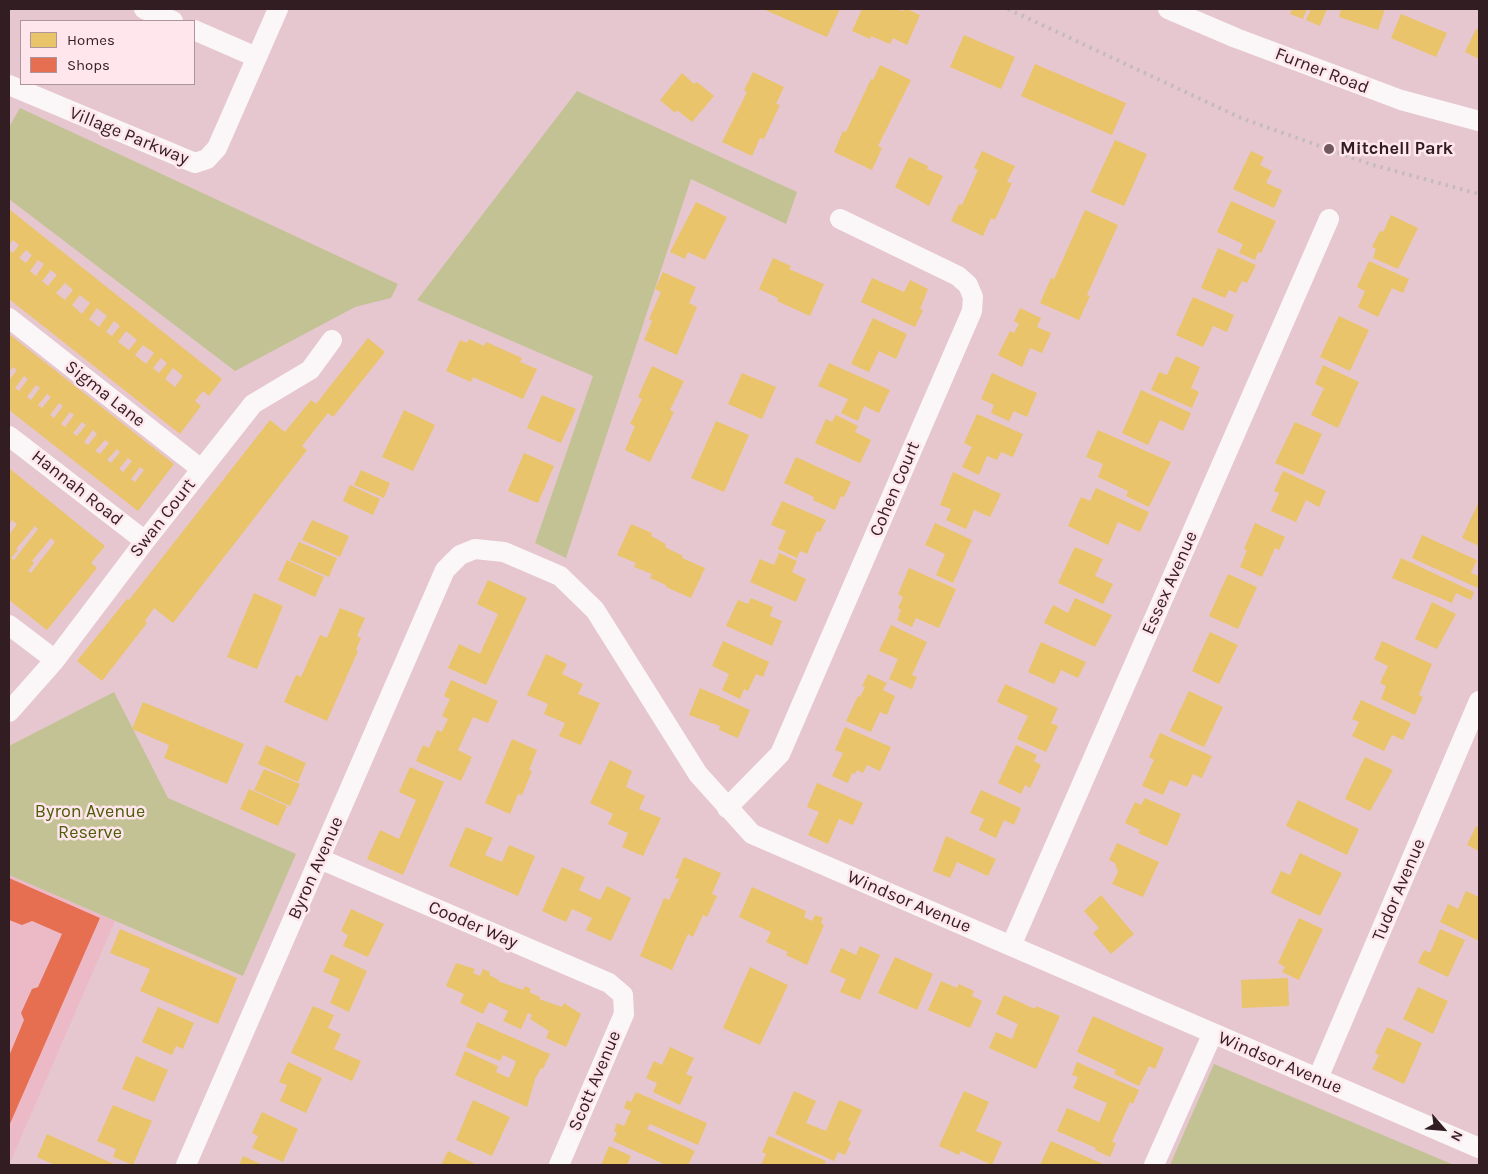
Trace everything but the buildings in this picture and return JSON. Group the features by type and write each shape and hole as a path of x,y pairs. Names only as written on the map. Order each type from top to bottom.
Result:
{"street":[{"path":"146,9 171,20"},
{"name":"Village Parkway","path":"9,85 196,163 207,160 217,148 278,9"},
{"name":"Furner Road","path":"1168,9 1236,38 1400,100 1479,120"},
{"path":"195,30 256,57"},
{"name":"Essex Avenue","path":"1010,946 1329,219"},
{"name":"Cohen Court","path":"727,808 780,754 972,311 973,297 968,285 958,276 840,220"},
{"name":"Sigma Lane","path":"9,318 201,469"},
{"name":"Swan Court","path":"9,712 55,660 145,541 253,404 310,370 332,340"},
{"name":"Hannah Road","path":"9,436 145,541"},
{"name":"Windsor Avenue","path":"446,570 460,555 475,550 504,552 560,576 594,610 698,774 752,834 1212,1035 1318,1078 1479,1148"},
{"name":"Byron Avenue","path":"186,1165 446,570"},
{"path":"9,626 55,660"},
{"name":"Tudor Avenue","path":"1318,1078 1479,701"},
{"name":"Cooder Way","path":"320,859 609,983 623,995"},
{"name":"Scott Avenue","path":"559,1165 624,1014 623,995"},
{"path":"1154,1165 1212,1035"}],"shaded area":[{"path":"9,875 115,921 9,1165"}],"green space":[{"path":"577,91 797,192 786,224 691,179 566,558 535,543 593,376 417,300"},
{"path":"20,108 398,284 391,298 355,307 235,371 9,199 9,127"},
{"name":"Byron Avenue Reserve","path":"114,692 168,798 296,854 243,976 9,875 9,746"},
{"path":"1214,1064 1454,1165 1170,1165"}],"railway":[{"path":"1008,9 1241,118 1373,165 1479,194"}],"place":[{"name":"Mitchell Park","path":"1329,149"}]}
